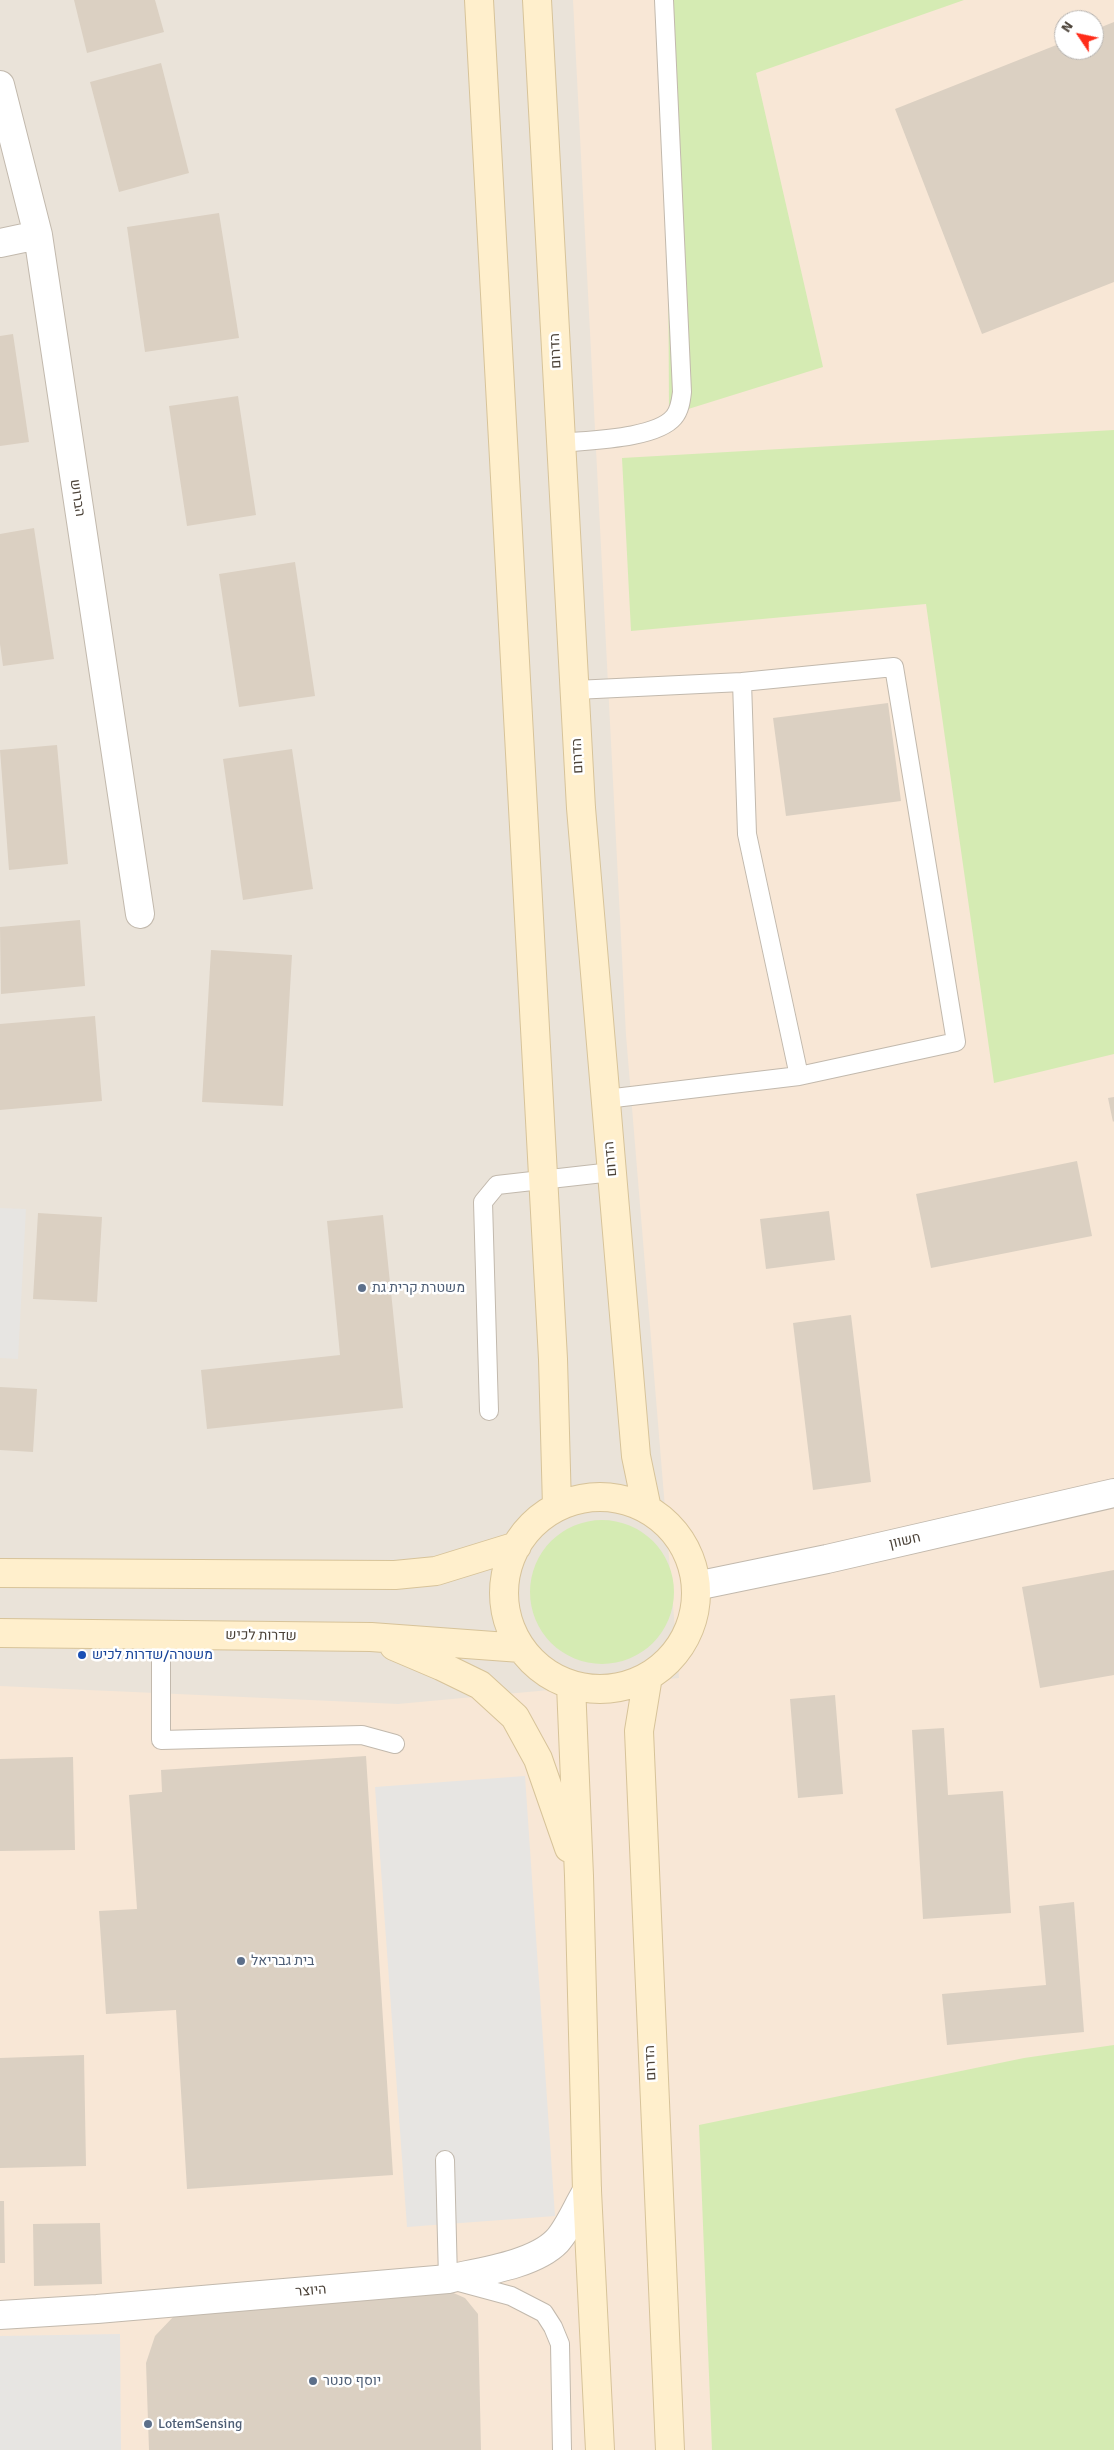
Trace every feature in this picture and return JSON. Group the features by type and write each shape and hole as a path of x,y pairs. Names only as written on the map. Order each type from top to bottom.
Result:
{"main road":[{"path":"479,0 553,1359 557,1507"},
{"name":"הדרום","path":"537,0 581,808 636,1456 647,1509"},
{"path":"603,1497 626,1500 647,1509 672,1529 689,1555 696,1586 694,1613 685,1638 669,1660 648,1676 624,1686 597,1689 571,1685 543,1671 521,1648 511,1630 507,1615 504,1587 508,1565 516,1546 542,1517 557,1507 580,1499 603,1497"},
{"path":"0,1573 396,1575 436,1571 516,1546"},
{"name":"שדרות לכיש","path":"0,1633 372,1637 521,1648"},
{"path":"372,1637 441,1666 480,1685 515,1717 538,1759 579,1876"},
{"name":"הדרום","path":"648,1676 639,1731 670,2450"},
{"path":"571,1685 579,1876 587,2191 600,2450"}],"street":[{"name":"הברוש","path":"0,85 38,236 140,914"},
{"path":"0,243 38,236"},
{"name":"חשוון","path":"696,1586 827,1559 1114,1493"},
{"name":"היוצר","path":"0,2315 97,2309 448,2279 493,2269 537,2255 557,2241 587,2191"}],"lane":[{"path":"561,443 652,431 673,418 680,406 682,392 664,0"},
{"path":"575,690 742,682 894,667 956,1042 800,1076 606,1098"},
{"path":"742,682 747,834 800,1076"},
{"path":"489,1412 483,1202 497,1185 612,1172"},
{"path":"162,1635 161,1740 362,1735 395,1744"},
{"path":"445,2160 448,2279 511,2296 544,2313 554,2327 560,2344 562,2450"}],"shaded area":[{"path":"0,0 1114,0 1114,2450 0,2450"},
{"path":"573,0 1114,0 1114,2450 0,2450 0,1686 398,1704 679,1678 626,1035"},
{"path":"0,1208 26,1209 18,1359 0,1358"},
{"path":"525,1776 555,2216 407,2227 375,1787"},
{"path":"120,2334 121,2450 0,2450 0,2336"}],"green space":[{"path":"667,0 964,0 756,73 823,367 669,415"},
{"path":"1114,430 1114,1054 994,1083 926,604 631,631 622,458"},
{"path":"602,1520 629,1526 642,1532 653,1541 662,1552 668,1565 674,1592 668,1619 662,1632 653,1643 642,1652 629,1658 602,1664 575,1658 562,1652 551,1643 542,1632 536,1619 530,1592 536,1565 542,1552 551,1541 562,1532 575,1526"},
{"path":"1114,2045 1114,2450 712,2450 699,2125 1024,2058"}],"building":[{"path":"74,0 155,0 164,32 87,53"},
{"path":"1114,22 1114,282 982,334 895,109 1054,46 1054,60 1104,60 1104,26"},
{"path":"161,63 189,173 119,192 90,82"},
{"path":"219,213 239,338 145,352 127,227"},
{"path":"13,334 29,442 0,446 0,336"},
{"path":"238,396 256,515 187,526 169,406"},
{"path":"34,528 54,659 3,666 0,644 0,534"},
{"path":"295,562 315,696 239,707 219,574"},
{"path":"888,703 901,801 786,816 773,718"},
{"path":"57,745 68,864 9,870 0,750"},
{"path":"292,749 313,889 243,900 223,759"},
{"path":"80,920 85,986 1,994 0,927"},
{"path":"211,950 292,955 283,1106 202,1102"},
{"path":"95,1016 102,1101 0,1110 0,1024"},
{"path":"1114,1097 1114,1121 1113,1122 1108,1098"},
{"path":"1077,1161 1092,1236 931,1268 916,1194"},
{"path":"829,1211 835,1260 766,1269 760,1219"},
{"path":"38,1213 102,1217 97,1302 33,1299"},
{"name":"משטרת קרית גת","path":"383,1215 403,1408 207,1429 201,1370 340,1355 327,1221"},
{"path":"851,1315 871,1482 813,1490 793,1323"},
{"path":"0,1387 37,1389 33,1452 0,1450"},
{"path":"1114,1570 1114,1675 1040,1688 1022,1587"},
{"path":"835,1695 843,1794 798,1798 790,1699"},
{"path":"944,1728 948,1795 1003,1791 1011,1913 923,1919 912,1730"},
{"name":"בית גבריאל","path":"366,1756 393,2175 187,2189 176,2010 106,2014 99,1911 137,1909 129,1795 162,1792 161,1770"},
{"path":"73,1757 75,1850 0,1851 0,1759"},
{"path":"1074,1902 1084,2032 947,2045 942,1994 1046,1985 1039,1906"},
{"path":"84,2055 86,2166 0,2168 0,2058"},
{"path":"0,2201 4,2201 5,2263 0,2263"},
{"path":"100,2223 102,2284 34,2286 33,2224"},
{"name":"יוסף סנטר","path":"449,2291 465,2298 478,2314 481,2450 149,2450 146,2363 155,2336 175,2315"}],"place":[{"name":"משטרת קרית גת","path":"362,1288"},
{"name":"משטרה/שדרות לכיש","path":"82,1655"},
{"name":"בית גבריאל","path":"241,1961"},
{"name":"יוסף סנטר","path":"313,2381"},
{"name":"LotemSensing","path":"148,2424"}]}
